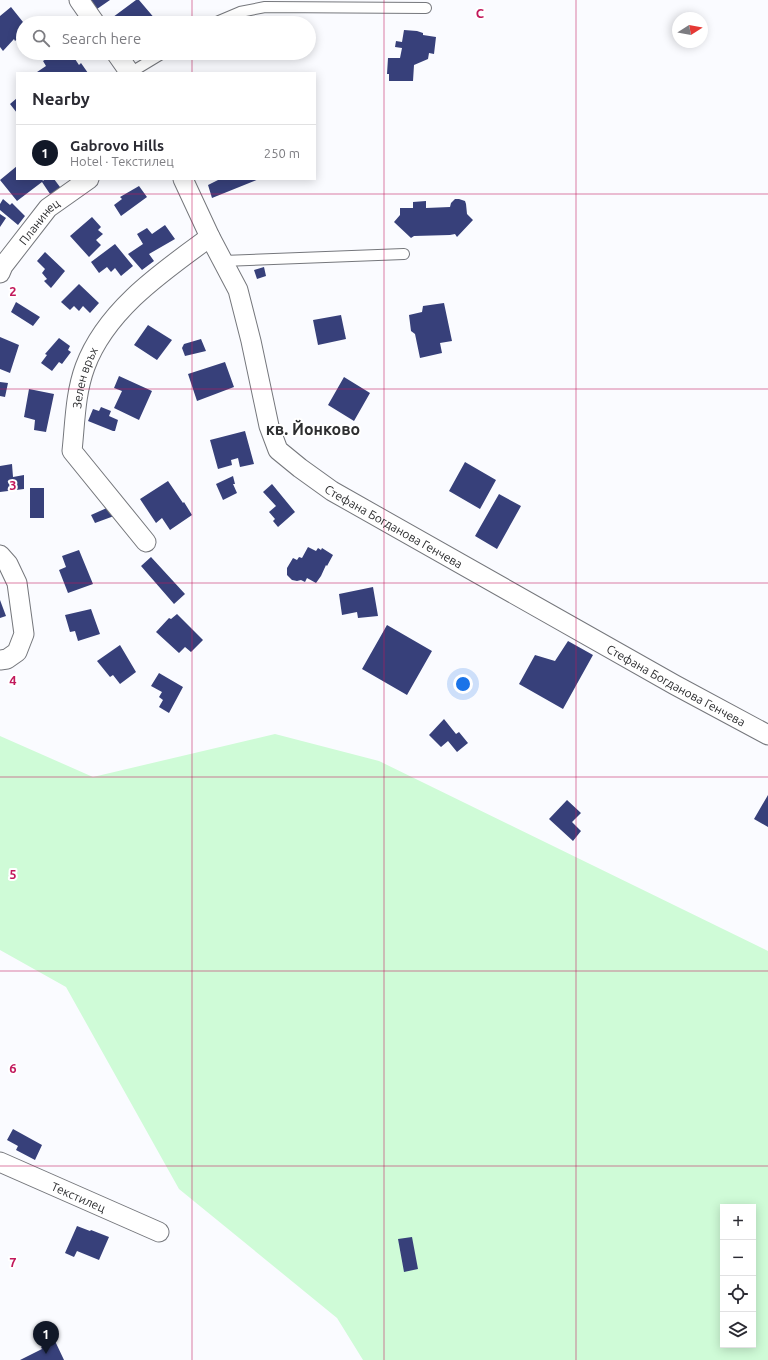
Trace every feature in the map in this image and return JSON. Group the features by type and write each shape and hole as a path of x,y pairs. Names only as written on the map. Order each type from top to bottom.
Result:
{"street":[{"path":"79,0 90,16"},
{"path":"121,60 129,72"},
{"name":"Планинец","path":"0,273 3,266 48,208 88,180"},
{"name":"Стефана Богданова Генчева","path":"183,180 210,237 238,290 251,341 269,426 278,450 332,491 668,682 768,735"},
{"name":"Зелен връх","path":"146,542 72,451 77,399 87,361 109,323 145,287 210,237"},
{"path":"0,555 8,564 17,583 24,634 17,652 6,659 0,660"},
{"name":"Текстилец","path":"0,1162 159,1232"}],"lane":[{"path":"231,16 240,12 265,7 426,8"},
{"path":"132,72 151,60"},
{"path":"223,262 404,254"}],"green space":[{"path":"275,734 379,761 768,951 768,1360 363,1360 337,1318 179,1189 66,987 0,950 0,736 93,777"}],"building":[{"path":"90,0 110,0 97,9"},
{"path":"136,0 139,0 153,16 114,16"},
{"path":"11,7 18,16 16,16 16,40 15,41 14,39 3,51 0,47 0,16"},
{"path":"404,30 417,31 423,33 423,35 436,37 434,54 429,53 428,59 414,65 413,81 389,81 389,74 387,74 388,58 400,58 402,48 395,47 396,41 402,42"},
{"path":"76,60 79,65 81,63 87,72 37,72 46,66 43,61"},
{"path":"16,99 16,112 10,104"},
{"path":"16,167 16,180 55,180 63,191 52,197 42,182 17,201 0,180"},
{"path":"218,180 257,180 212,198 208,185"},
{"path":"139,186 147,197 121,216 114,205 122,199 120,197"},
{"path":"3,199 10,205 12,203 25,216 18,225 0,210 0,204"},
{"path":"455,199 465,201 467,214 473,220 457,237 455,234 414,236 411,238 394,222 400,215 400,208 413,208 413,202 426,201 426,208 450,207 451,203"},
{"path":"0,214 6,218 0,227"},
{"path":"92,217 101,227 98,230 103,234 96,240 101,245 89,257 70,236"},
{"path":"165,225 175,239 149,254 154,261 142,270 128,254 143,244 137,234 147,228 152,234"},
{"path":"115,244 133,266 121,276 115,268 111,272 107,267 99,273 91,262"},
{"path":"45,252 65,271 51,288 44,281 47,279 42,273 45,269 37,261"},
{"path":"264,267 266,276 257,279 254,270"},
{"path":"79,284 99,303 90,313 83,306 79,311 74,306 70,310 61,302"},
{"path":"16,302 40,317 33,326 11,312"},
{"path":"444,303 452,341 440,343 442,353 420,358 415,334 411,331 409,315 422,312 423,306"},
{"path":"341,315 346,339 318,345 313,320"},
{"path":"148,325 172,340 157,360 134,345"},
{"path":"0,337 19,345 10,373 0,369"},
{"path":"59,338 70,346 68,350 71,352 62,364 59,362 52,371 41,363 47,355 45,354"},
{"path":"201,339 206,351 185,356 182,348 184,344"},
{"path":"225,362 234,387 197,401 188,374"},
{"path":"119,376 152,391 139,420 114,408 122,391 114,388"},
{"path":"344,377 370,393 354,421 328,405"},
{"path":"0,382 8,383 5,397 0,396"},
{"path":"29,389 54,394 46,432 34,430 35,420 24,417"},
{"path":"101,407 111,411 109,416 118,420 115,431 88,421 93,409 99,411"},
{"path":"245,431 254,464 240,467 238,458 231,460 232,465 218,469 210,440"},
{"path":"465,462 496,480 480,509 449,491"},
{"path":"12,464 13,477 24,475 24,489 0,492 0,466"},
{"path":"233,476 235,484 233,484 237,493 223,500 216,484"},
{"path":"168,481 192,515 170,530 162,518 156,523 140,499"},
{"path":"272,484 295,512 278,527 273,521 275,519 269,512 276,506 263,492"},
{"path":"30,488 44,488 44,518 30,518"},
{"path":"499,494 521,506 497,549 475,536"},
{"path":"109,507 114,516 95,523 91,515"},
{"path":"308,547 316,551 318,548 321,550 322,548 333,555 316,583 307,578 305,582 301,580 292,580 287,575 287,568 293,558 297,560 299,557 302,558"},
{"path":"79,550 93,584 68,593 59,570 66,567 62,556"},
{"path":"151,557 185,594 174,604 141,566"},
{"path":"373,587 378,616 358,618 357,612 342,615 339,594"},
{"path":"0,600 6,616 0,618"},
{"path":"91,609 100,634 78,641 75,631 70,632 65,615"},
{"path":"177,614 203,640 191,652 185,647 179,653 156,632 169,618 171,619"},
{"path":"387,625 432,651 407,695 362,669"},
{"path":"568,641 593,655 563,709 519,684 535,655 555,661"},
{"path":"120,645 136,672 120,684 113,675 110,677 97,661"},
{"path":"159,673 183,687 169,713 159,707 163,700 159,697 162,692 151,686"},
{"path":"444,719 456,734 459,732 468,743 457,752 448,741 441,747 429,735"},
{"path":"768,795 768,827 754,819"},
{"path":"567,800 581,813 572,822 581,831 573,841 549,819"},
{"path":"13,1129 42,1145 35,1160 16,1150 18,1146 7,1140"},
{"path":"77,1226 109,1237 99,1260 77,1251 74,1257 65,1253"},
{"path":"412,1237 418,1269 404,1272 398,1239"},
{"path":"55,1341 64,1360 20,1360 42,1349 41,1347"}],"place":[{"name":"Gabrovo Hills","path":"46,1354"}],"district":[{"name":"кв. Йонково","path":"313,429"}]}
